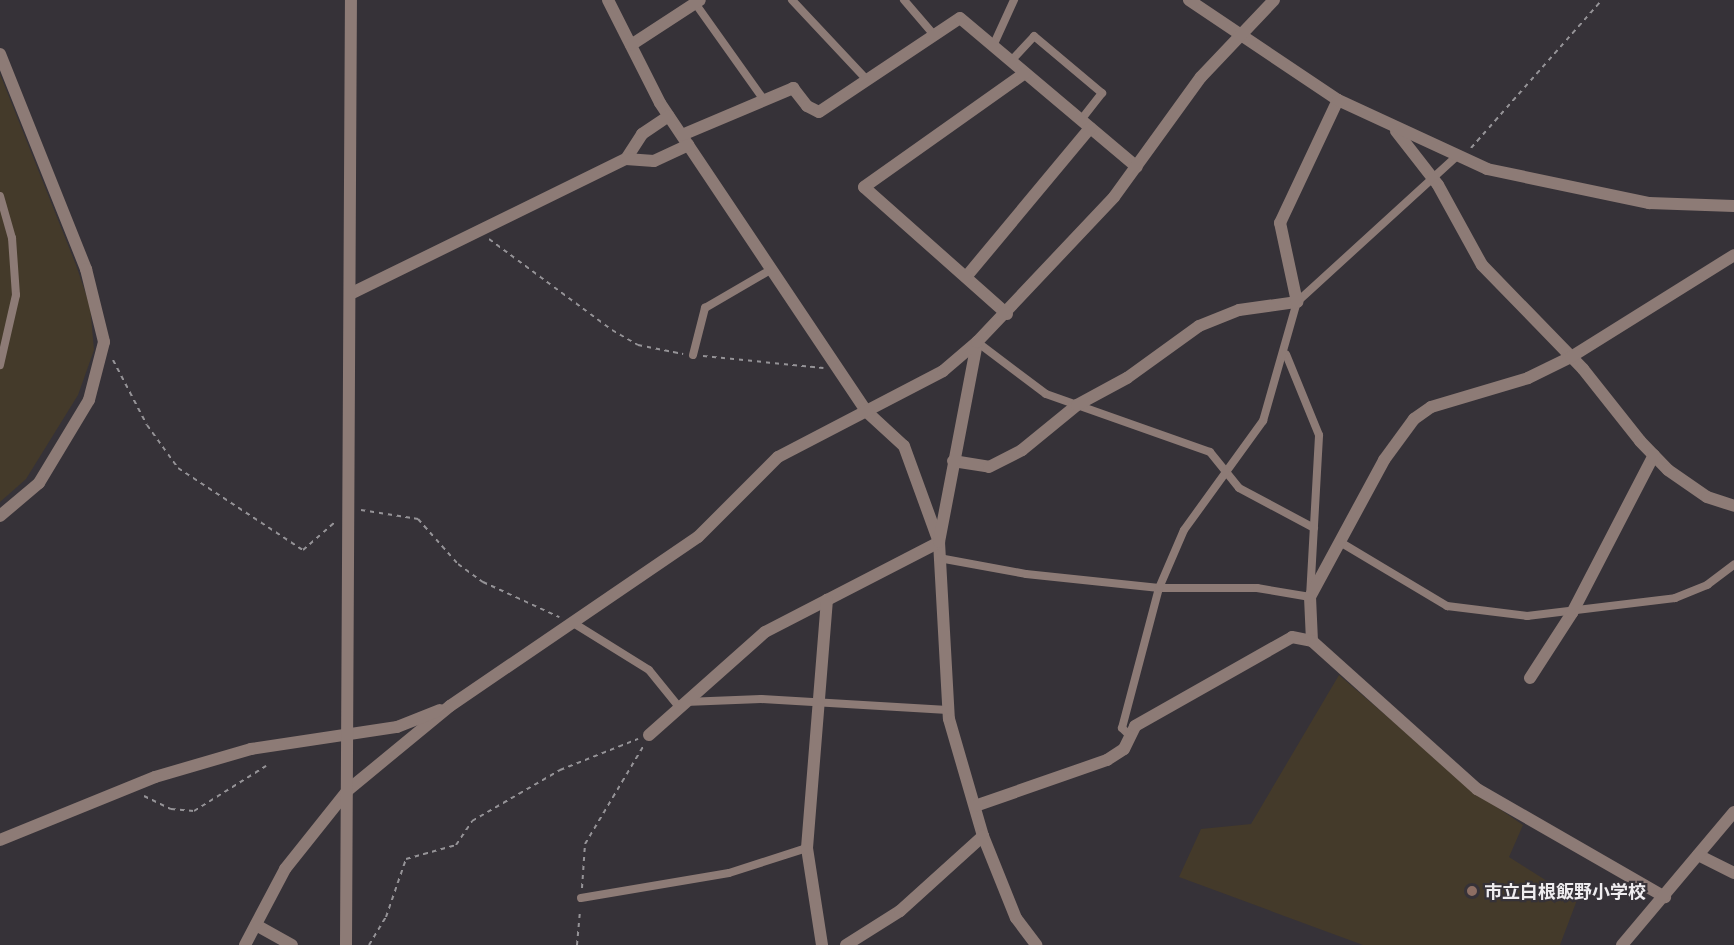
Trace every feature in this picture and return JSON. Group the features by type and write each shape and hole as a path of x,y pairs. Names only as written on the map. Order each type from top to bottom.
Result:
{"street":[{"path":"346,945 351,508 351,0"},
{"path":"608,0 669,116 867,412 904,446 939,543"},
{"path":"1190,0 1338,100 1396,131 1459,158 1587,193 1649,203 1734,206"},
{"path":"245,945 285,869 348,790 450,706 575,624 698,537 778,457 943,371 977,342 1007,314 1137,167 1202,77 1274,0"},
{"path":"631,45 697,2"},
{"path":"350,294 626,159 654,161 686,140 764,100 793,88 807,106 819,112 960,18 1137,167"},
{"path":"0,54 86,269 104,342 89,400 39,483 0,516"},
{"path":"1007,314 864,187 1025,73"},
{"path":"953,461 988,466 1022,450 1077,405 1127,378 1199,326 1239,310 1297,302 1280,223 1338,100"},
{"path":"626,159 642,134 669,116"},
{"path":"966,277 1086,124"},
{"path":"1396,131 1435,181 1482,265 1571,357 1654,455 1707,497 1734,506"},
{"path":"1312,641 1310,597 1384,460 1414,419 1431,407 1528,378 1571,357 1734,255"},
{"path":"977,342 939,543 948,710 983,836 1016,918 1036,945"},
{"path":"1530,678 1572,613 1654,455"},
{"path":"649,735 744,646 827,600 939,543"},
{"path":"822,945 807,848 827,600"},
{"path":"975,806 1107,760 1124,749 1135,726 1276,644 1292,637 1312,641 1477,789 1665,897"},
{"path":"0,840 133,785 250,749 349,732 397,727 450,706"},
{"path":"1622,945 1665,897 1734,812"},
{"path":"846,945 900,911 983,836"},
{"path":"1698,855 1734,873"},
{"path":"255,925 292,945"}],"lane":[{"path":"792,0 867,80"},
{"path":"904,0 934,35"},
{"path":"993,46 1014,0"},
{"path":"697,2 764,100"},
{"path":"1011,61 1034,36 1094,86 1102,93 1086,124"},
{"path":"1129,735 1122,728 1159,588 1184,530 1263,421 1286,353 1297,302 1459,158"},
{"path":"0,196 15,267 11,322 0,365"},
{"path":"693,355 705,308 772,269"},
{"path":"0,321 11,322"},
{"path":"977,342 1046,394 1210,452 1239,488 1314,528"},
{"path":"939,558 1026,574 1159,588 1257,588 1310,597 1319,435 1286,353"},
{"path":"1340,542 1447,606 1527,616 1572,613 1675,598 1707,585 1734,566"},
{"path":"575,624 649,670 682,704 818,702 948,710"},
{"path":"581,898 729,873 807,848"}],"path":[{"path":"1459,158 1602,0"},
{"path":"478,231 638,345 693,355 838,368"},
{"path":"104,342 147,425 178,468 303,550 351,508 418,519 458,564 483,582 575,624"},
{"path":"577,945 585,844 649,735"},
{"path":"369,945 386,918 406,859 456,845 472,821 560,770 649,735"},
{"path":"133,785 147,800 194,811 266,766"}],"shaded area":[{"path":"0,74 90,306 94,350 78,395 26,479 0,502"},
{"path":"1339,675 1475,792 1523,825 1509,857 1577,900 1560,945 1363,945 1179,877 1201,829 1251,824"}],"place":[{"name":"市立白根飯野小学校","path":"1472,891"}]}
